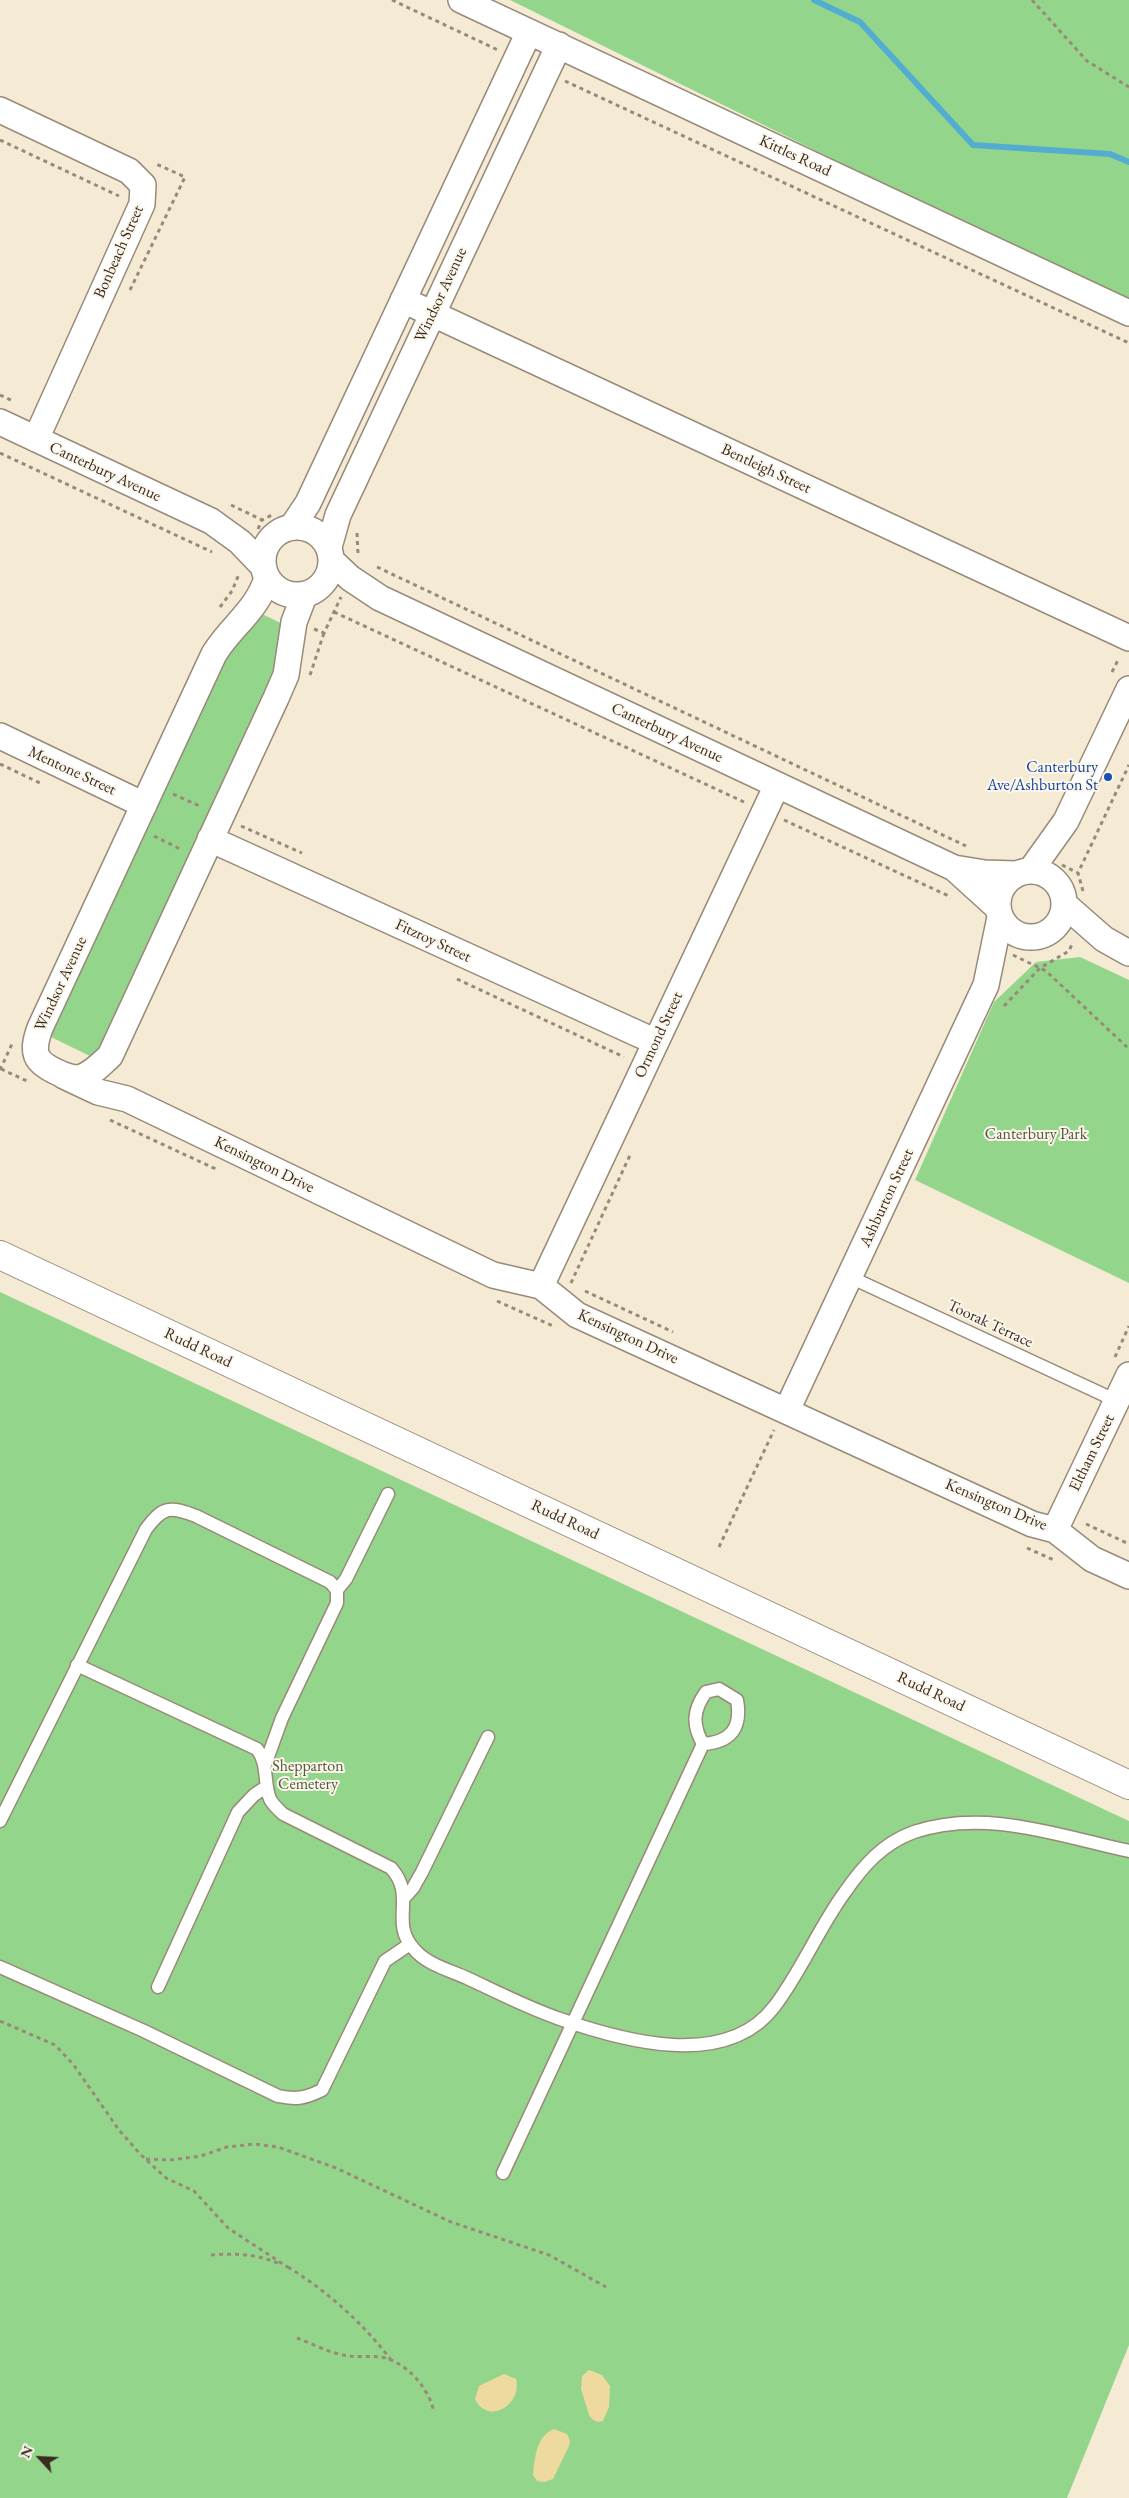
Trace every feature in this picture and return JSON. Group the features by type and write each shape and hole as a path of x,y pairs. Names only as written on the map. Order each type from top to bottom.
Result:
{"street":[{"name":"Kittles Road","path":"461,0 1129,313"},
{"name":"Windsor Avenue","path":"64,1076 45,1066 36,1057 34,1044 214,654 224,637 262,595 267,547 306,505 529,32"},
{"name":"Windsor Avenue","path":"309,594 324,584 330,574 337,578 338,515 559,46"},
{"name":"Bonbeach Street","path":"0,110 130,171 143,185 142,204 36,439"},
{"name":"Bentleigh Street","path":"403,300 1129,638"},
{"name":"Canterbury Avenue","path":"0,422 267,547 280,592 292,596 309,594"},
{"name":"Canterbury Avenue","path":"267,547 304,527 315,532 337,578 954,868 985,873 1024,872"},
{"path":"64,1076 80,1077 97,1069 110,1056 221,844 286,675 295,620 309,594"},
{"path":"1080,929 1029,942 1007,927 999,913 998,896 1003,885 1024,872 1066,821 1129,689"},
{"name":"Mentone Street","path":"0,736 144,805"},
{"name":"Ormond Street","path":"544,1280 777,785"},
{"path":"1029,942 1056,926 1062,916 1066,821"},
{"name":"Fitzroy Street","path":"221,844 656,1042"},
{"name":"Canterbury Avenue","path":"954,868 999,913"},
{"path":"1024,872 1043,872 1062,895 1080,929 1129,953"},
{"name":"Ashburton Street","path":"781,1420 986,985 999,913"},
{"name":"Ashburton Street","path":"986,985 1029,942"},
{"name":"Kensington Drive","path":"110,1056 109,1069 112,1082 116,1090 127,1099"},
{"name":"Kensington Drive","path":"64,1076 98,1092 127,1099 493,1275 544,1280 577,1315 781,1420 1032,1524 1059,1522 1092,1559 1129,1576"},
{"name":"Rudd Road","path":"0,1255 1129,1785"},
{"name":"Eltham Street","path":"1059,1522 1129,1375"}],"lane":[{"name":"Toorak Terrace","path":"850,1277 1117,1401"},
{"path":"265,1765 282,1718 337,1603 337,1590 346,1579 388,1494"},
{"path":"0,1821 146,1529 158,1513 166,1509 179,1509 196,1516 330,1582 337,1590"},
{"path":"77,1664 257,1749 264,1758 266,1787 271,1800 283,1814 391,1868 399,1878 404,1890 401,1924 410,1944 424,1958 552,2016 632,2039 669,2045 706,2045 750,2031 773,2008 835,1905 861,1870 880,1850 913,1833 957,1822 1009,1824 1129,1851"},
{"path":"719,1690 737,1700 738,1724 729,1736 717,1743 703,1744 696,1731 695,1718 698,1702 706,1692 719,1690"},
{"path":"404,1898 413,1888 422,1872 488,1737"},
{"path":"503,2173 703,1744"},
{"path":"158,1987 238,1812 254,1795 266,1787"},
{"path":"0,1967 144,2031 278,2096 293,2100 309,2097 322,2090 385,1961 410,1944"}],"path":[{"path":"392,0 516,58"},
{"path":"1032,0 1087,61 1129,87"},
{"path":"546,72 1129,343"},
{"path":"0,140 123,197"},
{"path":"0,453 216,553"},
{"path":"257,602 232,591 267,547 262,520 296,502 306,505"},
{"path":"308,682 324,633 337,578 359,558 357,520 338,515"},
{"path":"376,566 974,850"},
{"path":"337,578 765,811 952,898"},
{"path":"295,620 324,633"},
{"path":"1000,1013 1004,1004 1040,968 1069,951 1089,911 1078,873 1129,765"},
{"path":"221,844 247,817"},
{"path":"1029,942 1040,968 1129,1049"},
{"path":"544,1280 678,1334"},
{"path":"719,1547 781,1420"},
{"path":"1059,1522 1129,1544"},
{"path":"0,2021 55,2045 97,2096 119,2130 146,2159 166,2178 194,2190 228,2228 314,2284 352,2316 377,2340 391,2360 422,2384 431,2398 434,2412"},
{"path":"146,2159 170,2160 202,2156 227,2147 254,2144 278,2147 336,2168 451,2222 550,2255 606,2287"},
{"path":"211,2255 239,2253 265,2258 289,2268"},
{"path":"297,2338 348,2356 374,2356 391,2360"}],"green space":[{"path":"510,0 1129,0 1129,305"},
{"path":"262,614 285,625 277,676 98,1060 49,1036 229,652"},
{"name":"Canterbury Park","path":"1080,957 1129,980 1129,1283 915,1180 994,1002 1036,962"},
{"name":"Shepparton Cemetery","path":"0,1292 1129,1821 1129,2345 1067,2498 0,2498"}],"sand":[{"path":"589,2370 602,2375 610,2386 609,2407 601,2422 590,2417 581,2389 582,2376"},
{"path":"504,2374 516,2379 517,2388 514,2396 510,2403 503,2408 496,2411 488,2411 481,2407 475,2399 479,2386"},
{"path":"554,2429 567,2434 570,2441 569,2446 553,2479 544,2482 537,2481 533,2475 538,2448 543,2437"}],"waterway":[{"path":"814,0 860,22 973,145 1110,154 1129,162"}],"place":[{"name":"Canterbury Ave/Ashburton St","path":"1108,777"}]}
